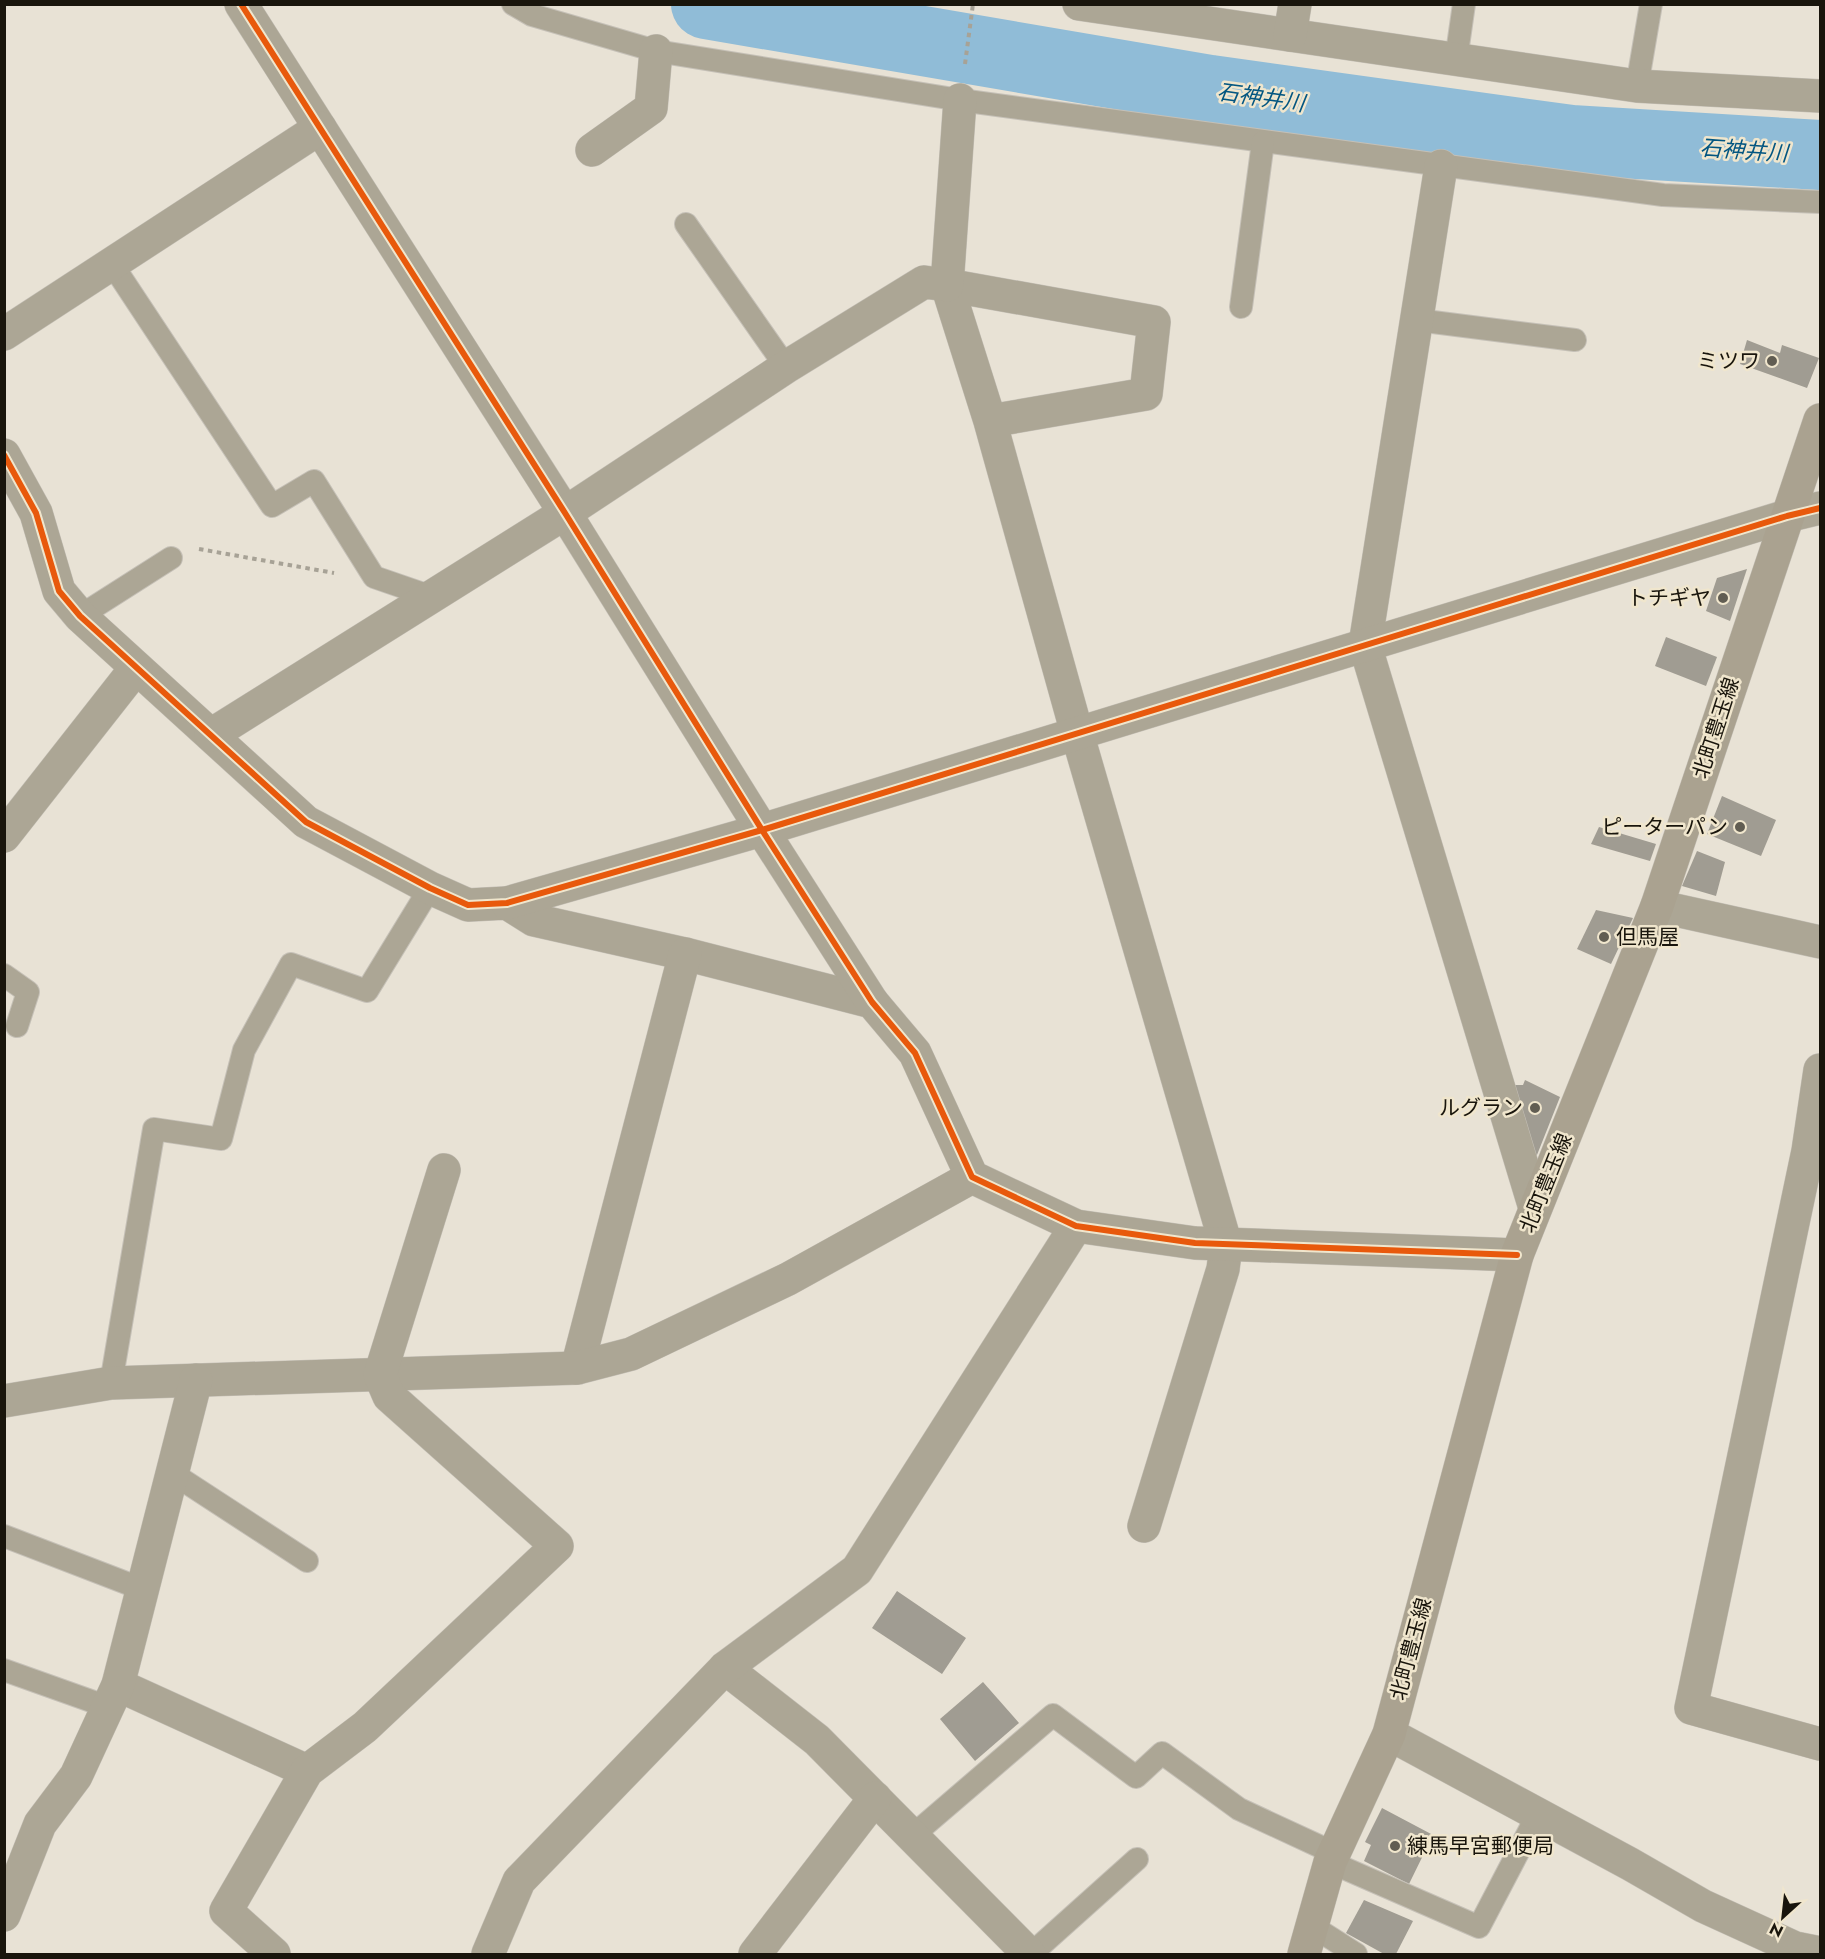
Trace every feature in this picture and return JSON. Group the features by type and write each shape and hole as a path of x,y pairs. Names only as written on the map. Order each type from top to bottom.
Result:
{"main road":[{"name":"北町豊玉線","path":"1308,1940 1332,1858 1389,1734 1517,1255 1657,906 1821,420"}],"street":[{"path":"241,4 565,513 872,1002 915,1053 972,1177 1076,1226 1195,1243 1517,1255"},
{"path":"1079,4 1292,20 1456,60 1637,86 1821,96"},
{"path":"592,150 651,108 656,51"},
{"path":"960,100 947,285 990,421 1077,733 1226,1245 1223,1269 1144,1526"},
{"path":"4,334 320,128"},
{"path":"1441,166 1365,645 1535,1208"},
{"path":"211,735 565,513 786,367 924,282 1154,322 1146,394 990,421"},
{"path":"4,455 36,513 59,591 80,616 306,822 430,888 468,905 507,903 762,830 1787,516 1821,508"},
{"path":"4,836 136,668"},
{"path":"507,903 534,920 685,954 872,1002"},
{"path":"1657,906 1821,942"},
{"path":"577,1368 685,954"},
{"path":"1821,1070 1814,1152 1691,1708 1821,1744"},
{"path":"274,1954 226,1911 307,1771 365,1727 557,1546 389,1396 380,1375 444,1170"},
{"path":"4,1401 111,1383 577,1368 631,1354 778,1284 972,1177"},
{"path":"488,1954 519,1881 725,1668 857,1570 1076,1226"},
{"path":"4,1915 40,1824 76,1776 112,1696 196,1380"},
{"path":"725,1668 817,1740 1030,1954"},
{"path":"112,1696 307,1771"},
{"path":"1389,1734 1703,1906 1803,1952"},
{"path":"754,1954 875,1798"}],"lane":[{"path":"513,4 532,15 656,51 960,100 1663,195 1821,202"},
{"path":"1456,60 1464,4"},
{"path":"1637,86 1651,4"},
{"path":"1241,307 1263,142"},
{"path":"686,224 786,367"},
{"path":"112,264 272,506 314,481 374,577 432,597"},
{"path":"1417,320 1575,340"},
{"path":"80,616 171,558"},
{"path":"111,1383 154,1129 221,1139 244,1050 291,964 367,992 430,888"},
{"path":"4,975 28,992 17,1026"},
{"path":"172,1473 307,1561"},
{"path":"4,1536 142,1589"},
{"path":"4,1670 112,1696"},
{"path":"912,1836 1053,1715 1136,1777 1162,1753 1239,1809 1332,1858 1479,1927 1538,1814"},
{"path":"1030,1954 1137,1858"},
{"path":"1308,1940 1356,1954"}],"path":[{"path":"960,100 973,4"},
{"path":"171,558 191,548 364,579 374,577"}],"building":[{"path":"1747,340 1780,353 1782,345 1819,358 1807,388 1740,364"},
{"path":"1747,569 1730,621 1706,611 1717,578"},
{"path":"1666,637 1717,657 1706,686 1655,666"},
{"path":"1722,796 1776,820 1761,856 1707,834"},
{"path":"1599,827 1656,844 1650,861 1591,844"},
{"path":"1697,851 1725,862 1716,896 1682,886"},
{"path":"1596,910 1633,918 1611,964 1577,949"},
{"path":"1525,1080 1560,1097 1533,1165 1511,1085 1523,1085"},
{"path":"897,1591 966,1638 942,1674 872,1628"},
{"path":"983,1682 1019,1723 975,1761 940,1719"},
{"path":"1382,1808 1433,1835 1409,1884 1364,1861 1371,1845 1365,1842"},
{"path":"1364,1900 1413,1921 1396,1954 1384,1954 1346,1933"}],"waterway":[{"name":"石神井川","path":"706,4 1210,90 1571,140 1820,155"}],"cycle path":[{"path":"241,4 565,513 872,1002 915,1053 972,1177 1076,1226 1195,1243 1517,1255"},
{"path":"4,455 36,513 59,591 80,616 306,822 430,888 468,905 507,903 762,830 1787,516 1820,508"}],"place":[{"name":"ミツワ","path":"1772,361"},
{"name":"トチギヤ","path":"1723,598"},
{"name":"ピーターパン","path":"1740,827"},
{"name":"但馬屋","path":"1604,937"},
{"name":"ルグラン","path":"1535,1108"},
{"name":"練馬早宮郵便局","path":"1395,1846"}]}
